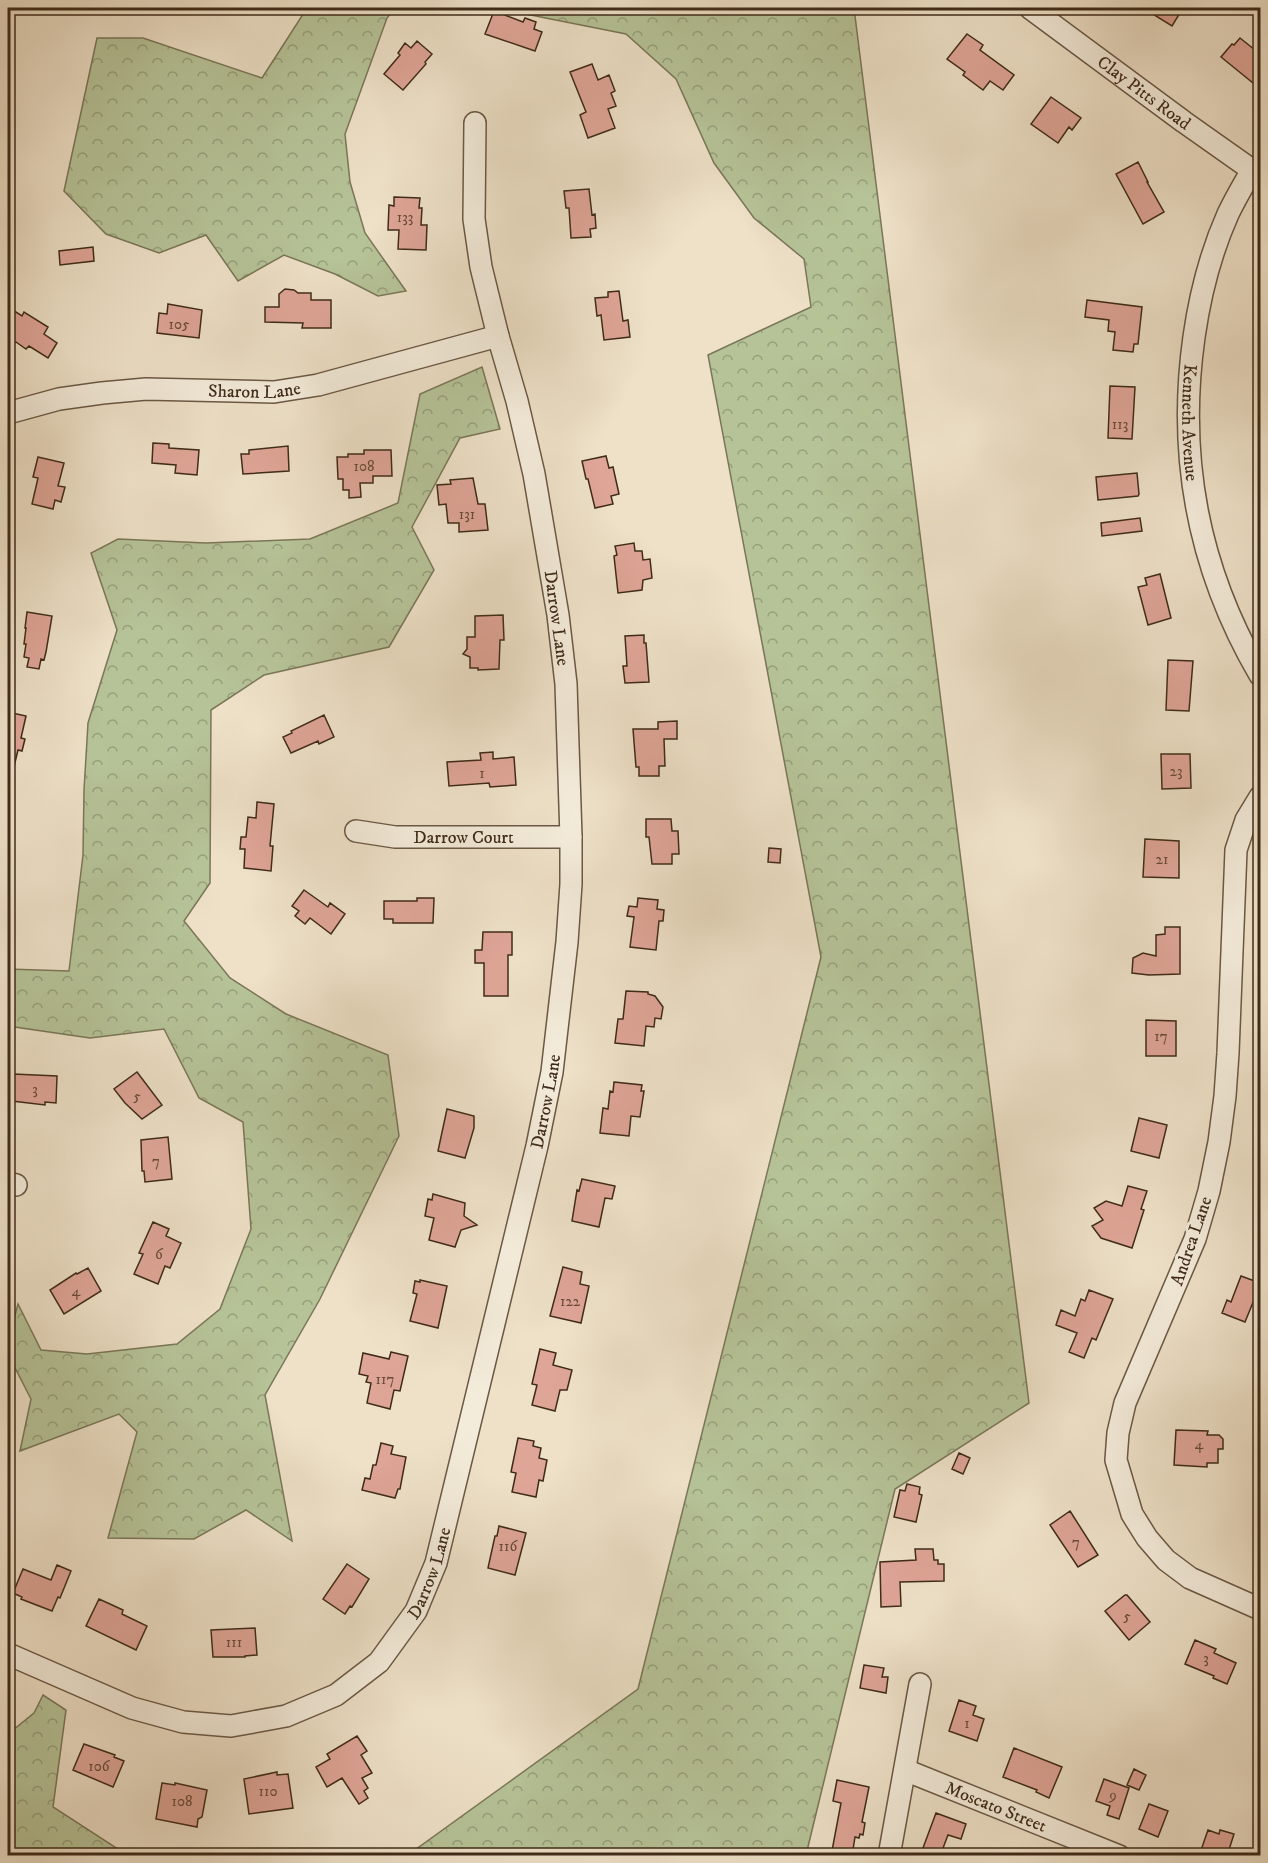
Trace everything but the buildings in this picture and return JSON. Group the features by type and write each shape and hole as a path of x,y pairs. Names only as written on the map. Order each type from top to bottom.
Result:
{"street":[{"name":"Clay Pitts Road","path":"1030,8 1184,122 1256,171"},
{"name":"Darrow Lane","path":"8,1654 132,1708 183,1722 231,1726 286,1716 336,1695 379,1662 416,1611 436,1563 537,1146 552,1072 567,942 571,837 566,684 555,595 534,474 481,267 474,219 475,123"},
{"name":"Kenneth Avenue","path":"1256,171 1228,213 1211,262 1198,310 1187,419 1191,478 1199,523 1230,618 1260,675"},
{"name":"Sharon Lane","path":"8,413 59,399 146,389 274,392 318,386 498,336"},
{"name":"Andrea Lane","path":"1260,797 1246,820 1236,850 1225,1095 1209,1191 1194,1239 1125,1403 1118,1433 1116,1460 1132,1514 1147,1538 1166,1560 1190,1578 1260,1609"},
{"name":"Darrow Court","path":"356,831 395,837 571,837"},
{"path":"889,1856 920,1684"},
{"name":"Moscato Street","path":"905,1770 1119,1856"}],"green space":[{"path":"307,8 395,8 387,18 345,134 350,182 365,233 406,291 378,296 335,274 284,255 238,281 206,235 159,253 106,234 64,191 97,38 143,38 262,78"},
{"path":"495,8 854,8 1029,1403 895,1489 806,1855 408,1855 638,1689 821,957 708,355 811,307 804,259 754,218 714,163 676,79 626,34"},
{"path":"482,367 500,429 460,438 412,527 434,570 389,647 264,675 211,710 210,883 184,921 230,978 286,1014 388,1055 399,1136 320,1299 265,1395 292,1541 246,1510 194,1539 108,1538 137,1432 119,1414 20,1451 31,1399 8,1354 8,1341 18,1304 41,1350 87,1354 177,1344 220,1309 251,1229 243,1122 199,1098 164,1029 90,1038 8,1026 8,969 69,971 83,855 88,723 117,630 91,553 118,539 206,543 310,539 398,503 420,394"},
{"path":"43,1695 66,1710 53,1807 118,1849 116,1855 13,1855 8,1844 8,1734 34,1713"}]}
